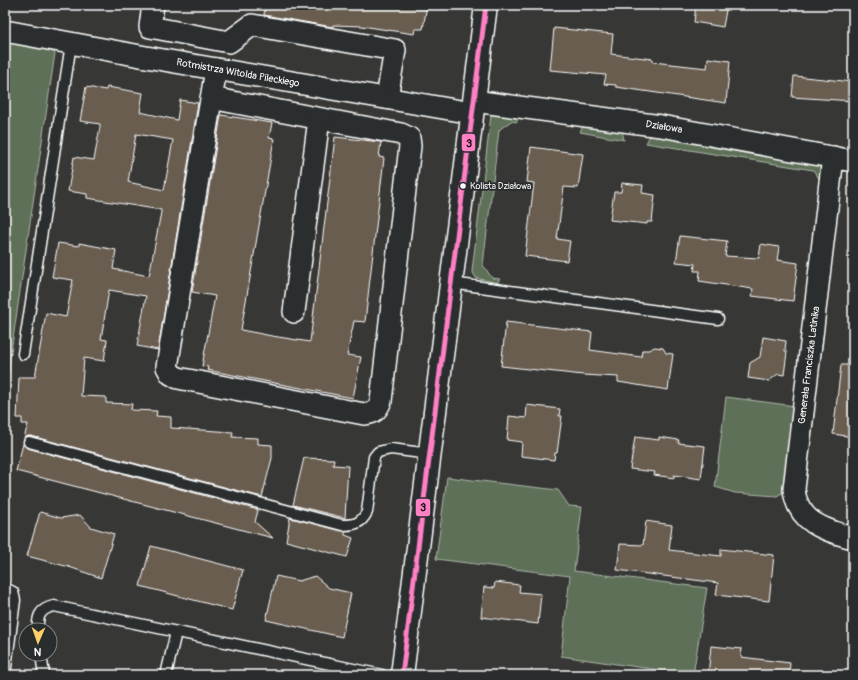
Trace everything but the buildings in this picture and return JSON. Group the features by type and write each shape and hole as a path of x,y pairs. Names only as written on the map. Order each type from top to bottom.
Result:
{"street":[{"path":"153,5 150,27 229,42 252,25 395,50 387,98"},
{"path":"402,675 486,5"},
{"name":"Rotmistrza Witolda Pileckiego","path":"5,31 71,44 387,98 473,107"},
{"path":"211,98 401,134 409,138 410,146 381,401 378,409 373,413 364,414 178,378 171,374 167,367 167,359 211,98 216,69"},
{"name":"Działowa","path":"473,107 661,126 853,161"},
{"path":"294,312 319,119"},
{"name":"Generała Franciszka Latinika","path":"833,157 794,489 799,508 810,521 835,533 853,538"}],"lane":[{"path":"23,354 71,44"},
{"path":"451,283 718,319"},
{"path":"29,442 342,525 355,525 363,520 367,512 374,457 378,452 391,450 430,454"},
{"path":"5,588 13,592 15,600 6,675"},
{"path":"38,622 41,611 54,606 382,675"},
{"path":"166,675 176,632"},
{"path":"42,662 44,675"}],"green space":[{"path":"5,37 31,43 55,53 10,359 5,429"},
{"path":"496,112 518,114 517,122 511,121 499,130 483,265 492,278 500,279 497,283 476,278 472,271 491,115"},
{"path":"584,124 622,130 624,140 580,132"},
{"path":"651,134 819,162 823,167 821,181 813,170 646,143"},
{"path":"726,397 795,406 787,483 782,493 777,496 735,493 715,487"},
{"path":"447,477 558,490 569,506 582,507 574,571 707,588 693,675 561,656 570,576 436,559"}],"transit line":[{"name":"3","path":"402,675 486,5"}],"place":[{"name":"Kolista Działowa","path":"463,186"}]}
